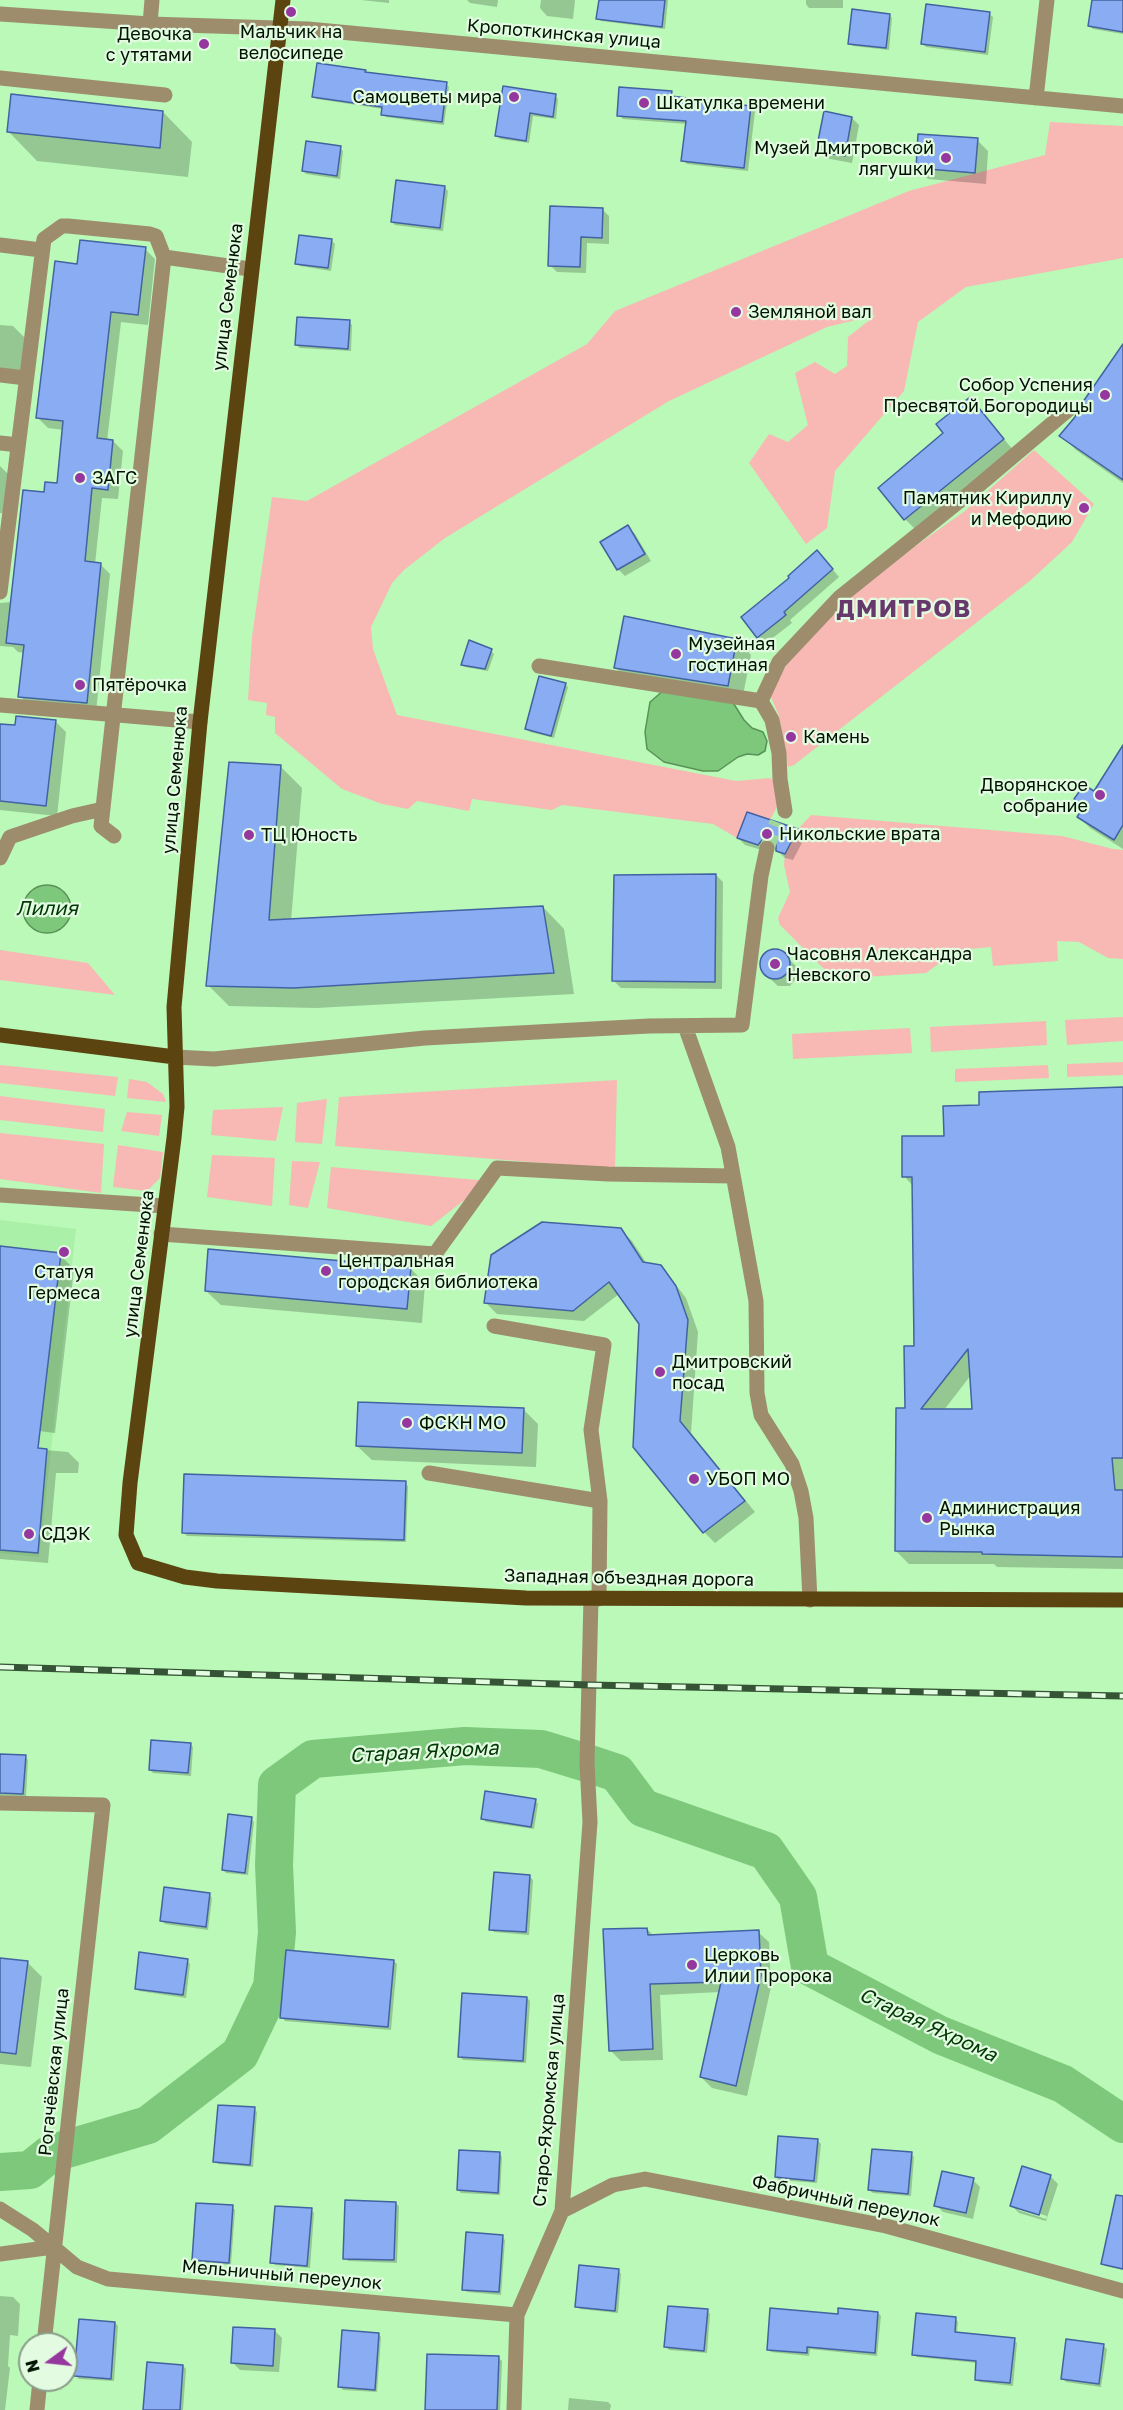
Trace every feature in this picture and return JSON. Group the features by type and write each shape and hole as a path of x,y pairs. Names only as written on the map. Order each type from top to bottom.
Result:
{"main road":[{"name":"улица Семенюка","path":"138,1563 126,1535 130,1484 177,1107 174,1007 200,722 250,269 283,0"},
{"path":"0,1035 175,1057"},
{"name":"Западная объездная дорога","path":"138,1563 185,1578 217,1581 526,1598 1123,1600"}],"street":[{"path":"150,24 152,0"},
{"path":"1036,99 1047,0"},
{"name":"Кропоткинская улица","path":"0,14 150,24 320,30 1123,106"},
{"path":"0,78 165,95"},
{"path":"0,584 4,517 18,445 44,239 62,226 156,236 164,257 101,826 114,836"},
{"path":"0,245 41,250"},
{"path":"164,257 250,269"},
{"path":"0,375 26,378"},
{"path":"762,701 779,662 840,597 1068,410"},
{"path":"0,443 18,445"},
{"path":"539,666 762,701"},
{"path":"762,701 772,720 779,753 785,812"},
{"path":"0,705 200,722"},
{"path":"0,858 5,836 103,809"},
{"path":"175,1057 214,1059 425,1038 742,1025 761,876 767,848"},
{"path":"685,1026 728,1147 756,1301 756,1393 761,1415 792,1464 801,1491 806,1518 810,1600"},
{"path":"161,1234 435,1254 497,1168 608,1174 733,1176"},
{"path":"0,1195 165,1206"},
{"name":"Старо-Яхромская улица","path":"495,1326 604,1345 591,1431 600,1501 587,1762 590,1822 562,2211 517,2315 514,2410"},
{"path":"429,1473 600,1501"},
{"name":"Рогачёвская улица","path":"0,1803 103,1805 45,2332"},
{"name":"Фабричный переулок","path":"562,2211 613,2185 645,2179 886,2226 1123,2291"},
{"name":"Мельничный переулок","path":"0,2209 33,2230 77,2266 108,2279 517,2315"},
{"path":"0,2254 53,2247"},
{"path":"37,2410 39,2392"}],"shaded area":[{"path":"1050,122 1123,126 1123,258 966,287 918,322 904,391 835,471 827,528 806,544 749,463 769,434 788,442 808,425 795,373 815,362 835,374 847,366 848,337 876,315 827,327 669,401 445,538 404,570 392,583 371,627 373,649 397,715 736,781 770,778 779,784 778,805 770,820 747,812 737,838 713,824 562,805 552,810 472,799 469,811 417,801 408,809 382,804 342,789 275,733 275,717 266,715 267,703 248,700 252,637 272,497 307,501 587,344 615,311 909,191 1045,155"},
{"path":"1034,450 1094,504 1072,542 1031,580 794,765 788,767 779,716 768,690 801,645 853,590 965,511"},
{"path":"811,815 1062,836 1123,850 1123,959 1108,958 1079,942 1057,941 1058,961 993,966 991,947 948,951 944,960 926,973 834,979 780,925 778,918 790,892 784,865 785,854 798,829"},
{"path":"0,950 88,963 115,995 0,980"},
{"path":"1123,1017 1123,1041 1067,1045 1065,1020"},
{"path":"1046,1021 1047,1045 931,1052 930,1027"},
{"path":"910,1028 912,1053 793,1059 792,1034"},
{"path":"1123,1062 1123,1075 1067,1077 1067,1064"},
{"path":"0,1065 118,1077 115,1096 0,1083"},
{"path":"1048,1065 1049,1078 955,1082 955,1069"},
{"path":"129,1079 147,1082 163,1094 166,1102 127,1098"},
{"path":"617,1080 615,1169 335,1146 339,1097"},
{"path":"0,1096 105,1109 103,1132 0,1120"},
{"path":"327,1099 322,1144 295,1142 297,1103"},
{"path":"283,1107 276,1141 211,1135 213,1110"},
{"path":"127,1112 162,1115 159,1136 121,1131"},
{"path":"0,1133 104,1144 101,1193 0,1179"},
{"path":"118,1145 163,1152 160,1178 147,1191 113,1187"},
{"path":"212,1155 275,1158 272,1206 207,1197"},
{"path":"292,1161 320,1162 308,1208 289,1205"},
{"path":"331,1167 489,1181 431,1226 327,1208"},
{"path":"0,1220 76,1229 39,1557 0,1553"}],"water":[{"path":"664,690 732,701 752,728 763,732 767,741 765,751 758,755 747,754 738,757 718,771 703,771 664,762 647,749 645,732 650,702"},
{"name":"Лилия","path":"47,885 64,892 71,909 64,926 47,933 30,926 23,909 30,892"}],"building":[{"path":"599,0 665,0 662,27 596,19"},
{"path":"1092,0 1123,0 1123,32 1088,26"},
{"path":"926,4 990,12 985,52 921,44"},
{"path":"852,9 890,14 886,48 848,44"},
{"path":"317,63 366,70 365,72 447,82 442,122 381,115 382,107 312,97"},
{"path":"503,86 556,94 553,117 530,113 526,141 495,136"},
{"path":"619,87 672,91 671,96 751,106 744,168 681,161 686,121 617,116"},
{"path":"11,94 163,111 160,148 7,132"},
{"path":"824,111 852,117 845,156 816,151"},
{"name":"Музей Дмитровской лягушки","path":"918,134 978,138 975,173 916,168"},
{"path":"306,141 341,146 337,176 302,171"},
{"path":"396,180 445,186 440,228 391,222"},
{"path":"550,206 603,208 602,238 581,237 580,267 548,266"},
{"path":"299,235 332,239 328,268 295,264"},
{"path":"80,240 146,247 138,315 111,312 97,438 113,440 108,490 92,488 85,561 101,563 87,703 18,697 24,645 6,643 23,490 44,492 45,482 57,483 63,421 36,418 55,261 77,264"},
{"path":"297,317 350,320 348,349 295,345"},
{"name":"Собор Успения Пресвятой Богородицы","path":"1123,344 1123,480 1059,436 1075,417 1078,409"},
{"path":"970,397 1004,439 904,520 878,488 943,433 936,424"},
{"path":"628,525 645,554 617,570 600,542"},
{"path":"817,550 833,569 784,612 786,615 757,638 741,617 789,578 788,576"},
{"name":"Музейная гостиная","path":"624,616 737,639 728,686 614,668"},
{"path":"469,640 492,649 485,669 461,665"},
{"path":"539,676 566,683 551,736 525,729"},
{"path":"16,716 56,720 46,806 0,801 0,724 15,725"},
{"name":"Дворянское собрание","path":"1123,745 1123,825 1114,840 1077,817 1084,806 1074,799 1084,785 1094,791"},
{"name":"ТЦ Юность","path":"229,762 281,765 269,920 543,906 554,973 294,988 206,986"},
{"name":"Никольские врата","path":"747,812 798,829 785,854 776,851 776,844 770,839 763,839 758,845 737,838"},
{"path":"716,874 715,982 612,981 614,875"},
{"name":"Часовня Александра Невского","path":"775,949 786,953 790,964 786,975 775,979 764,975 760,964 764,953"},
{"path":"1123,1087 1123,1458 1112,1458 1115,1490 1123,1490 1123,1557 895,1551 896,1408 905,1408 904,1346 914,1346 912,1177 902,1177 902,1136 944,1136 943,1106 979,1105 979,1092","holes":["968,1349 972,1409 921,1409"]},
{"name":"Дмитровский посад","path":"542,1222 621,1228 643,1262 661,1265 676,1286 688,1320 680,1421 745,1501 703,1533 633,1447 639,1324 609,1282 573,1311 484,1303 491,1255"},
{"path":"0,1246 61,1253 38,1448 47,1449 38,1553 0,1550"},
{"path":"208,1249 411,1267 407,1309 205,1291"},
{"path":"358,1402 524,1408 522,1453 356,1446"},
{"path":"184,1474 406,1481 404,1540 182,1533"},
{"path":"151,1740 191,1743 188,1773 149,1770"},
{"path":"0,1754 26,1755 23,1794 0,1793"},
{"path":"485,1791 536,1799 531,1827 481,1819"},
{"path":"228,1814 252,1817 245,1873 222,1870"},
{"path":"494,1872 530,1875 526,1932 489,1930"},
{"path":"164,1887 210,1893 206,1927 160,1921"},
{"path":"647,1928 648,1935 759,1930 761,1975 736,2086 700,2077 721,1982 650,1984 653,2049 609,2051 603,1929"},
{"path":"286,1950 394,1960 388,2027 280,2018"},
{"path":"139,1952 188,1959 183,1995 135,1989"},
{"path":"0,1958 28,1961 16,2054 0,2052"},
{"path":"462,1993 527,1997 523,2061 458,2057"},
{"path":"218,2105 255,2107 250,2165 213,2162"},
{"path":"778,2136 818,2139 814,2181 775,2177"},
{"path":"872,2149 912,2152 908,2194 868,2190"},
{"path":"459,2150 500,2152 498,2193 457,2190"},
{"path":"1022,2166 1051,2175 1039,2215 1010,2206"},
{"path":"942,2171 974,2178 966,2213 934,2206"},
{"path":"1116,2195 1123,2196 1123,2269 1101,2264"},
{"path":"345,2200 396,2202 394,2260 343,2259"},
{"path":"196,2203 233,2205 229,2263 192,2260"},
{"path":"275,2206 312,2208 307,2266 270,2263"},
{"path":"466,2232 503,2235 499,2292 462,2290"},
{"path":"579,2265 619,2269 615,2311 575,2307"},
{"path":"668,2306 708,2309 704,2351 664,2347"},
{"path":"770,2308 838,2314 838,2308 878,2312 875,2353 807,2347 807,2353 767,2350"},
{"path":"916,2313 956,2317 955,2332 1015,2338 1010,2383 975,2380 976,2361 912,2355"},
{"path":"79,2319 115,2322 111,2379 78,2376"},
{"path":"233,2327 275,2329 273,2366 231,2363"},
{"path":"342,2330 379,2333 375,2390 338,2387"},
{"path":"1066,2339 1104,2344 1099,2384 1061,2379"},
{"path":"427,2354 499,2356 497,2410 425,2410"},
{"path":"147,2362 183,2365 180,2410 143,2410"}],"waterway":[{"name":"Старая Яхрома","path":"0,2172 30,2170 50,2154 148,2125 240,2054 272,1987 277,1932 274,1865 277,1785 313,1759 465,1746 541,1749 617,1773 643,1808 766,1851 798,1897 810,1967 940,2035 1063,2084 1123,2124"}],"tunnel":[{"path":"767,848 777,822"}],"railway":[{"path":"0,1667 590,1685 1123,1696"}],"place":[{"name":"Мальчик на велосипеде","path":"291,12"},
{"name":"Девочка с утятами","path":"204,44"},
{"name":"Самоцветы мира","path":"514,97"},
{"name":"Шкатулка времени","path":"644,103"},
{"name":"Музей Дмитровской лягушки","path":"946,158"},
{"name":"Земляной вал","path":"736,312"},
{"name":"Собор Успения Пресвятой Богородицы","path":"1105,395"},
{"name":"ЗАГС","path":"80,478"},
{"name":"Памятник Кириллу и Мефодию","path":"1084,508"},
{"name":"Музейная гостиная","path":"676,654"},
{"name":"Пятёрочка","path":"80,685"},
{"name":"Камень","path":"791,737"},
{"name":"Дворянское собрание","path":"1100,795"},
{"name":"Никольские врата","path":"767,834"},
{"name":"ТЦ Юность","path":"249,835"},
{"name":"Часовня Александра Невского","path":"775,964"},
{"name":"Статуя Гермеса","path":"64,1252"},
{"name":"Центральная городская библиотека","path":"326,1271"},
{"name":"Дмитровский посад","path":"660,1372"},
{"name":"ФСКН МО","path":"407,1423"},
{"name":"УБОП МО","path":"694,1479"},
{"name":"Администрация Рынка","path":"927,1518"},
{"name":"СДЭК","path":"29,1534"},
{"name":"Церковь Илии Пророка","path":"692,1965"}],"district":[{"name":"ДМИТРОВ","path":"904,609"}]}
